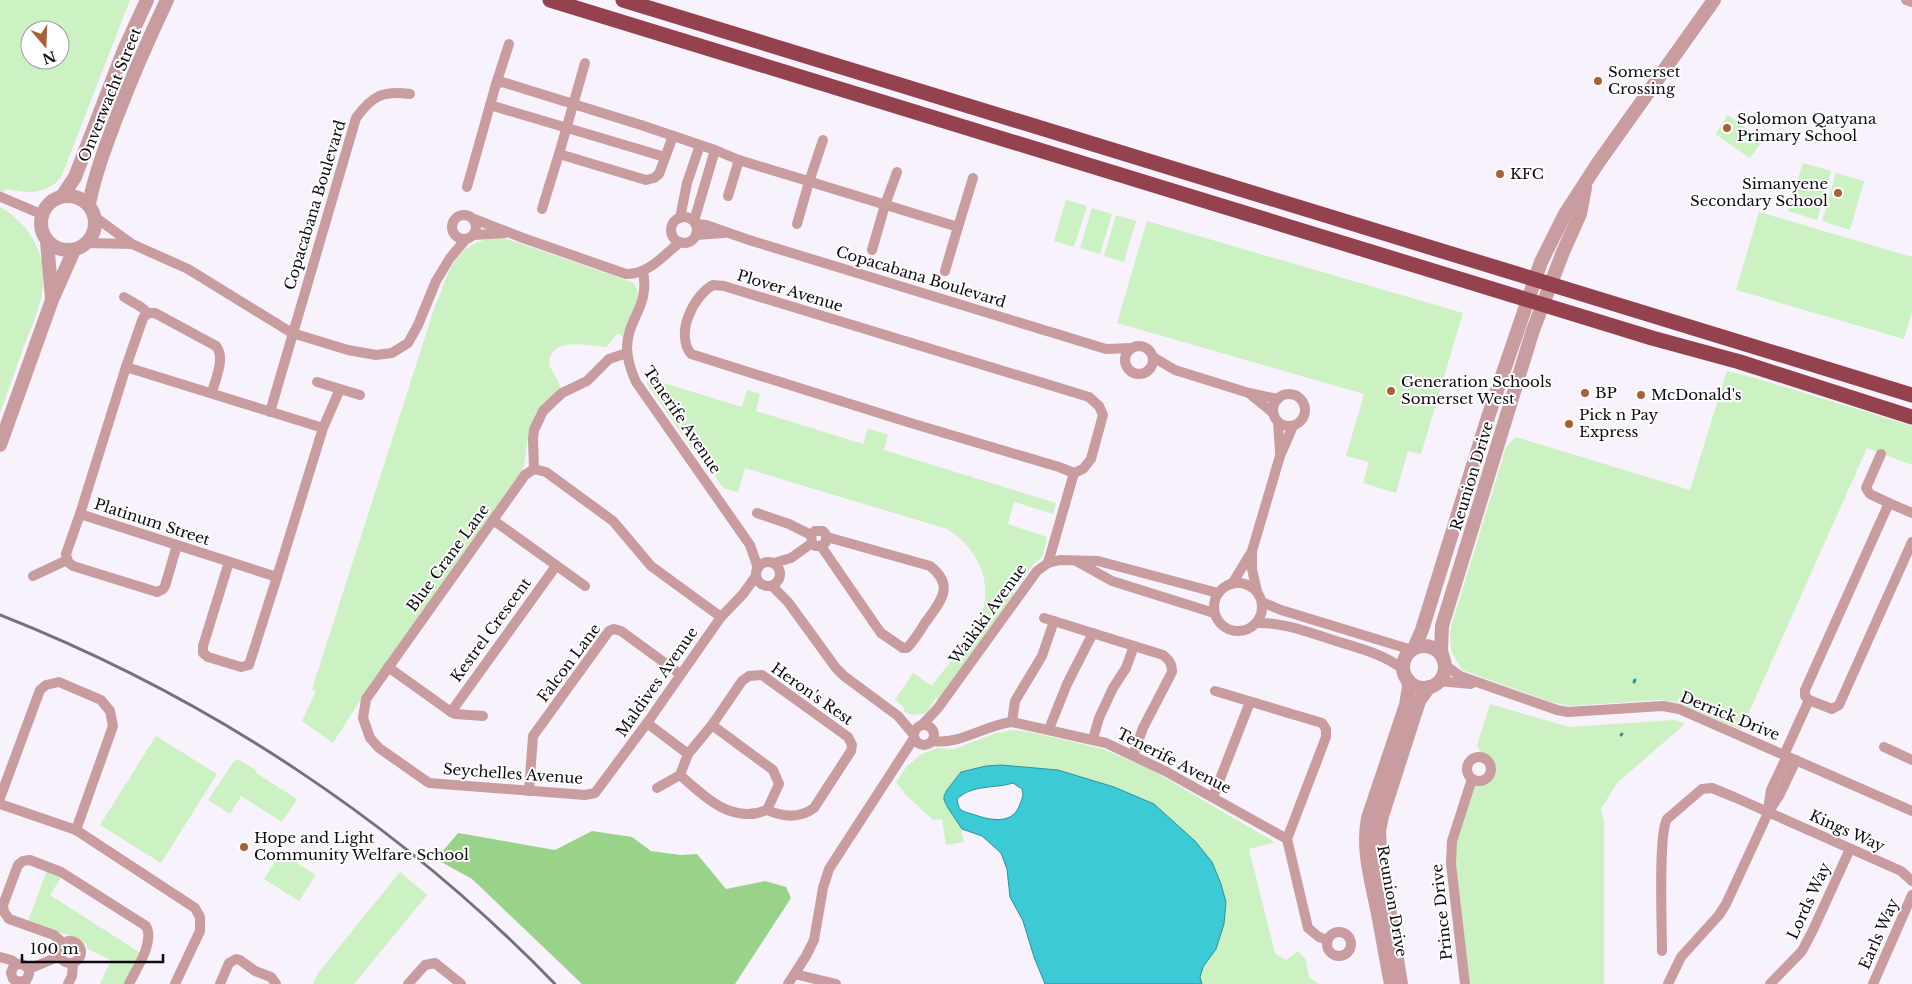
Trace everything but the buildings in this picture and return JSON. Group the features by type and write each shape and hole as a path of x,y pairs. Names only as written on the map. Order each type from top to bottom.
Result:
{"highway":[{"path":"550,0 1652,338 1740,362 1912,417"},
{"path":"623,0 1912,395"}],"street":[{"name":"Onverwacht Street","path":"63,195 75,177 124,50 147,0"},
{"name":"Onverwacht Street","path":"89,204 93,185 108,140 140,58 167,0"},
{"name":"Reunion Drive","path":"1413,649 1422,630 1488,417 1542,262 1565,214 1612,142 1662,75 1714,0"},
{"path":"1906,0 1912,2"},
{"path":"467,187 509,44"},
{"path":"542,209 586,63"},
{"path":"496,84 502,82 673,136 739,160 958,227"},
{"name":"Copacabana Boulevard","path":"292,333 356,118 372,99 383,94 395,92 410,94"},
{"path":"490,105 665,157"},
{"path":"559,154 646,180 654,178 659,174 673,136"},
{"path":"797,224 823,140"},
{"path":"680,218 687,183 700,145"},
{"path":"672,232 674,238 680,242 689,242 696,235 695,223 715,150"},
{"path":"728,196 739,160"},
{"path":"872,250 897,172"},
{"name":"Copacabana Boulevard","path":"945,271 973,178"},
{"name":"Reunion Drive","path":"1444,662 1441,650 1442,626 1533,330 1580,214 1586,183"},
{"path":"52,300 47,242 40,229 41,214 49,202 63,195 76,196 89,204 96,217 132,244 188,269 292,333 348,350 376,355 392,352 408,343 418,325 436,281 450,258 470,237 477,224 474,219"},
{"path":"1,198 41,214"},
{"path":"508,233 459,238 454,233 452,227 453,221 457,216 469,215 474,219 508,233 626,274 643,271 680,242"},
{"path":"47,242 59,249 74,250 87,243 95,231 96,217"},
{"path":"663,255 674,222 680,218 688,217 695,223"},
{"name":"Copacabana Boulevard","path":"695,223 706,224 727,233 1106,349 1131,348"},
{"path":"450,258 454,233"},
{"name":"Copacabana Boulevard","path":"696,235 727,233"},
{"path":"87,243 132,244"},
{"path":"0,446 52,300 74,250"},
{"name":"Tenerife Avenue","path":"643,271 645,282 643,300 631,328 627,353 636,382 750,546 771,562"},
{"name":"Plover Avenue","path":"713,285 724,286 1089,397 1099,406 1103,415 1091,459 1083,469 1074,473 691,354 685,347 685,327 698,297 713,285"},
{"path":"124,297 148,313 155,313 220,350 221,358 212,393"},
{"name":"Platinum Street","path":"148,313 143,318 126,366 80,514 277,577"},
{"path":"270,412 292,333"},
{"path":"1153,357 1153,364 1149,370 1142,374 1134,374 1128,370 1125,364 1126,355 1131,348 1136,346 1144,347 1153,357 1175,370 1249,393 1278,399"},
{"name":"Copacabana Boulevard","path":"1106,349 1125,364"},
{"path":"627,353 609,359 588,381 562,393 543,411 534,430 534,469 546,472 614,521 651,566 721,617"},
{"path":"126,366 323,428"},
{"path":"1149,370 1175,370"},
{"path":"317,382 360,395"},
{"path":"230,562 203,646 204,653 208,657 240,667 249,665 323,428 340,389"},
{"path":"1249,393 1276,418 1283,425 1293,426 1298,424 1304,416 1305,405 1302,400 1288,394 1278,399 1273,408 1276,418 1280,456"},
{"path":"1232,584 1252,551 1280,456 1293,426"},
{"path":"1881,454 1866,488 1870,494 1912,513"},
{"name":"Blue Crane Lane","path":"388,667 526,475 534,469"},
{"path":"1048,563 1074,473"},
{"path":"1889,503 1805,690 1805,696 1809,700 1832,710 1839,705 1912,542"},
{"path":"757,512 789,524 818,541 930,566 939,573 942,580 943,597 909,646 903,648 881,633 818,541"},
{"path":"80,514 66,554 67,560 73,566 156,592 165,586 177,545"},
{"path":"493,520 585,586"},
{"path":"818,541 791,558 764,562 757,572 760,583 768,586 788,602 840,672 924,734"},
{"name":"Tenerife Avenue","path":"750,546 757,572"},
{"path":"1252,551 1252,569 1257,591 1262,602 1262,614 1257,623 1246,631 1230,631 1217,621 1214,605 1218,593 1227,585 1244,583 1257,591"},
{"path":"768,586 780,575 791,558"},
{"path":"32,576 67,560"},
{"name":"Waikiki Avenue","path":"788,984 796,974 814,940 823,888 829,869 882,786 901,760 924,734 938,708 1036,571 1048,563 1060,560 1098,561 1218,593"},
{"path":"1075,561 1112,581 1214,613"},
{"path":"771,562 778,566 788,602"},
{"name":"Kestrel Crescent","path":"451,712 556,566"},
{"name":"Maldives Avenue","path":"597,790 647,723 721,617 743,594 757,572"},
{"name":"Maldives Avenue","path":"743,594 768,586"},
{"path":"1257,623 1281,624 1379,654 1406,674 1416,686 1434,684 1444,674 1444,662 1438,651 1429,646 1413,649 1281,610 1262,602"},
{"path":"1012,722 1015,701 1042,656 1049,619 1163,655 1169,660 1172,665 1172,672 1143,728 1132,754"},
{"name":"Falcon Lane","path":"529,790 533,736 609,630 620,631 680,674"},
{"path":"1049,729 1067,684 1093,633"},
{"path":"1093,739 1099,718 1113,688 1126,668 1134,646"},
{"path":"1406,674 1405,658 1413,649"},
{"name":"Derrick Drive","path":"1444,662 1464,677 1557,710 1568,712 1663,706 1679,708 1912,810"},
{"path":"388,667 451,712 483,716"},
{"name":"Seychelles Avenue","path":"388,667 369,693 363,712 366,732 379,748 429,783 588,795 597,790"},
{"name":"Heron's Rest","path":"755,674 762,675 851,740 851,751 814,808 799,816 786,816 767,810 750,813 726,811 710,801 680,775 688,754 712,725 742,680 755,674"},
{"name":"Reunion Drive","path":"1391,984 1365,835 1368,818 1406,705 1409,687 1406,674"},
{"path":"0,798 40,690 46,685 59,682 76,689 101,700 110,711 113,726 76,830"},
{"name":"Derrick Drive","path":"1434,684 1462,682 1498,690"},
{"name":"Reunion Drive","path":"1400,984 1380,851 1379,832 1382,816 1416,708 1419,701 1434,684"},
{"path":"1215,691 1322,723 1326,729 1327,734 1323,746 1287,839 1308,928 1314,934 1327,940"},
{"path":"1668,984 1681,957 1720,915 1726,904 1768,813 1771,790 1789,757 1809,700"},
{"path":"1213,797 1250,702"},
{"name":"Tenerife Avenue","path":"924,734 954,740 999,724 1012,722 1093,739 1132,754 1287,839"},
{"path":"647,723 688,754"},
{"path":"712,725 773,770 780,784 767,810"},
{"path":"1884,748 1912,760"},
{"path":"656,788 667,784 680,775"},
{"name":"Prince Drive","path":"1465,984 1450,859 1452,841 1472,779"},
{"name":"Kings Way","path":"1662,950 1663,830 1667,819 1698,792 1706,788 1719,791 1850,848 1906,874 1912,881"},
{"path":"0,804 76,830 192,904 198,912 201,922 200,931 175,984"},
{"name":"Lords Way","path":"1770,984 1802,951 1850,848"},
{"path":"64,943 54,935 9,919 6,916 3,905 18,865 23,861 30,860 61,872 146,926 149,933 149,942 129,984"},
{"name":"Earls Way","path":"1873,984 1912,895"},
{"path":"71,941 80,947 79,958 73,962 67,963 60,956 59,950 64,943 71,941"},
{"path":"29,969 60,956"},
{"path":"220,984 230,963 236,958 255,971 271,977 276,984"},
{"path":"0,959 11,960 14,975 21,982 25,982 29,975 29,969 25,965 14,975"},
{"path":"68,984 72,976 73,962"},
{"path":"408,984 425,965 435,964 441,966 460,984"},
{"path":"796,974 836,984"}],"green space":[{"path":"0,0 130,0 62,175 50,187 44,190 29,192 5,189 0,202"},
{"path":"1728,115 1763,140 1750,158 1715,134"},
{"path":"1803,163 1831,171 1817,220 1788,211"},
{"path":"1836,173 1864,181 1850,230 1822,221"},
{"path":"1066,200 1087,206 1074,247 1054,241"},
{"path":"0,207 21,223 35,243 43,268 43,281 37,312 0,413"},
{"path":"1092,208 1112,214 1100,254 1080,248"},
{"path":"1759,212 1912,257 1912,312 1904,339 1736,290"},
{"path":"1116,215 1136,221 1124,262 1104,256"},
{"path":"1147,221 1463,313 1421,454 1408,451 1396,493 1363,483 1369,462 1346,456 1364,394 1117,323"},
{"path":"501,237 632,282 638,294 635,308 623,336 617,334 606,347 570,344 555,349 549,365 561,387 536,413 528,437 523,472 366,691 333,743 302,721 316,691 312,689 434,309 450,271 463,252 485,240"},
{"path":"1727,371 1912,426 1912,465 1867,448 1741,730 1676,702 1660,700 1570,706 1551,702 1462,670 1451,651 1450,630 1506,447 1516,437 1690,490"},
{"path":"647,378 742,407 747,390 760,394 756,411 863,444 868,428 888,435 884,450 1056,503 1053,514 1014,502 1008,524 1047,537 1043,556 1034,564 1013,591 1014,594 938,700 936,698 926,713 912,715 905,712 903,706 895,700 913,673 932,686 978,621 983,608 984,581 981,569 967,546 947,529 745,468 738,492 723,488 697,450 692,449 647,384"},
{"path":"1490,704 1569,727 1675,720 1685,724 1617,783 1601,809 1604,822 1604,984 1470,984 1455,862 1456,842 1475,785 1487,782 1493,772 1491,760 1480,752 1477,745"},
{"path":"1013,730 1030,732 1103,749 1148,768 1273,841 1273,843 1249,849 1275,953 1286,960 1298,951 1306,960 1309,977 1319,984 1202,984 1200,977 1203,967 1216,949 1226,902 1212,862 1195,841 1154,804 1114,787 1058,770 1001,765 986,766 957,779 944,795 948,808 962,829 964,842 946,845 942,819 933,820 907,796 896,782 907,766 922,754 937,748 954,749 996,733"},
{"path":"156,736 217,774 161,863 100,825"},
{"path":"238,759 297,799 282,822 241,796 230,814 208,800 234,761"},
{"path":"592,831 632,837 651,851 681,855 697,854 726,889 765,881 786,887 791,898 735,984 582,984 472,879 436,859 458,833 555,850"},
{"path":"281,853 316,875 299,901 264,879"},
{"path":"47,870 62,876 50,895 139,952 124,984 100,984 111,960 88,949 81,940 28,921"},
{"path":"400,872 427,895 354,984 313,984 318,973"}],"water":[{"path":"1001,765 1058,770 1114,787 1154,804 1195,841 1212,862 1226,902 1224,924 1216,949 1203,967 1200,977 1202,984 1045,984 1023,921 1010,897 1007,869 1001,853 982,836 962,829 944,800 947,790 961,772 986,766","holes":["1013,783 1022,789 1023,793 1017,811 1012,816 1000,820 962,811 959,808 957,799 970,791"]}],"railway":[{"path":"0,615 77,648 153,685 226,725 297,770 366,818 432,870 495,925 555,984"}],"place":[{"name":"Somerset Crossing","path":"1598,81"},
{"name":"Solomon Qatyana Primary School","path":"1727,128"},
{"name":"KFC","path":"1500,174"},
{"name":"Simanyene Secondary School","path":"1838,193"},
{"name":"Generation Schools Somerset West","path":"1391,391"},
{"name":"BP","path":"1585,393"},
{"name":"McDonald's","path":"1641,395"},
{"name":"Pick n Pay Express","path":"1569,424"},
{"name":"Hope and Light Community Welfare School","path":"244,847"}]}
